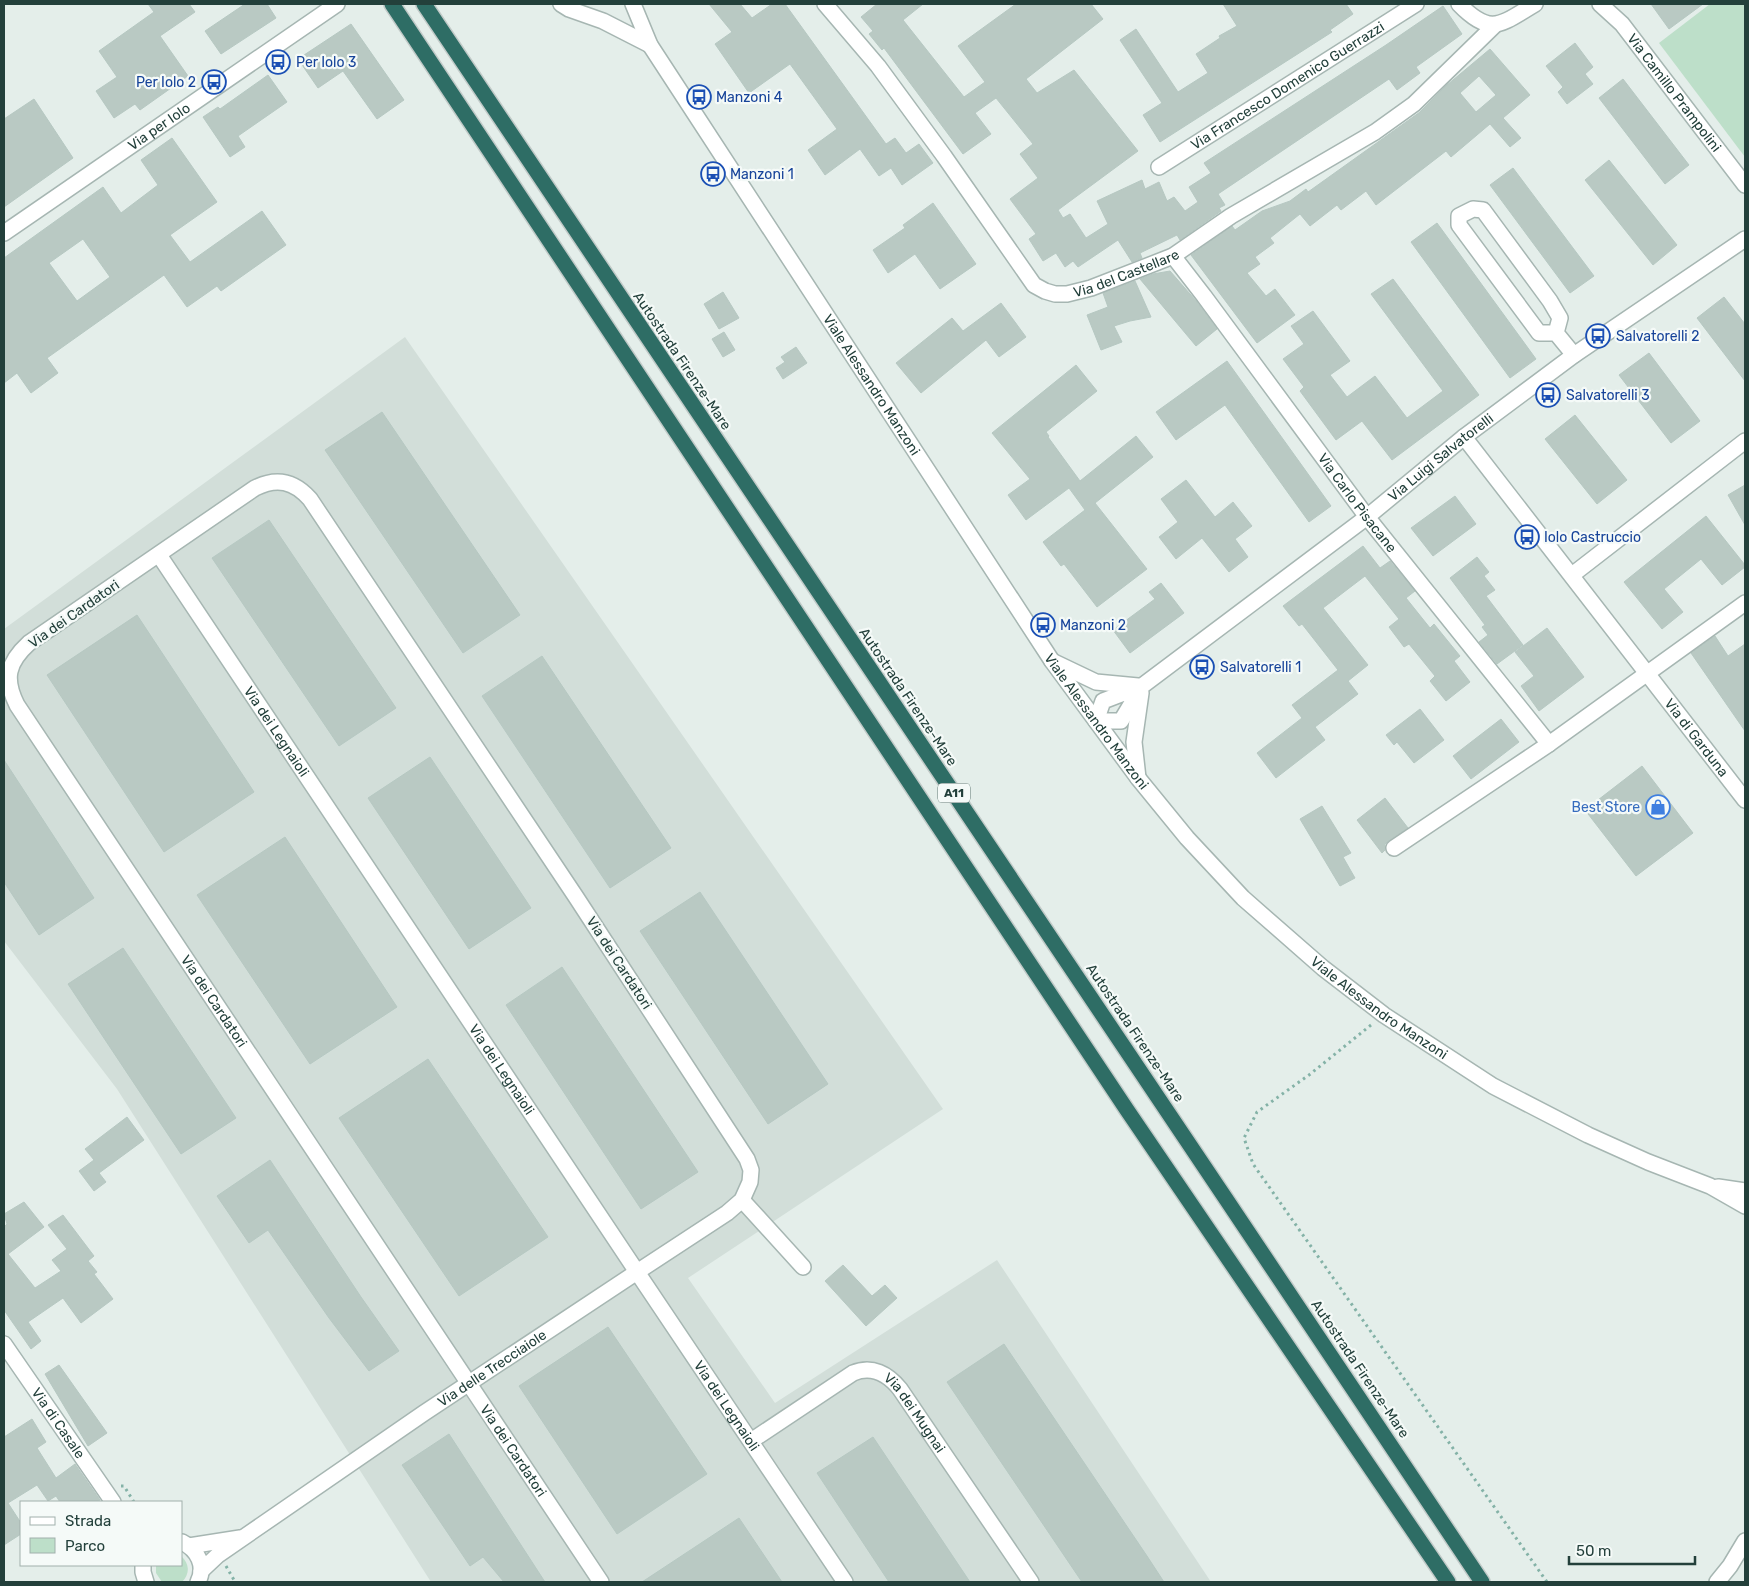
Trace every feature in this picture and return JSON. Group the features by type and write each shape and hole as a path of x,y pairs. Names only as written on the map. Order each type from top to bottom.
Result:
{"highway":[{"name":"A11","path":"392,4 1116,1093 1448,1582"},
{"name":"Autostrada Firenze-Mare","path":"424,4 737,473 1138,1066 1482,1582"}],"street":[{"name":"Via per Iolo","path":"4,233 337,4"},
{"path":"561,4 569,9 603,21 650,45"},
{"name":"Viale Alessandro Manzoni","path":"633,4 650,45 1052,661 1138,778 1187,838 1243,898 1323,968 1384,1014 1493,1086 1597,1139 1648,1162 1710,1186"},
{"name":"Via del Castellare","path":"825,4 878,66 944,156 1034,285 1055,294 1067,294 1091,288 1172,256 1231,216 1375,132 1414,104 1495,26 1535,4"},
{"name":"Via Francesco Domenico Guerrazzi","path":"1159,167 1416,4"},
{"path":"1459,4 1478,21 1486,25 1495,26"},
{"name":"Via Camillo Prampolini","path":"1600,4 1622,24 1745,185"},
{"path":"1473,209 1482,210 1560,318 1556,333 1539,333 1459,225 1460,216 1473,209"},
{"name":"Via Luigi Salvatorelli","path":"1142,686 1121,721 1096,721 1103,701 1142,686 1368,517 1464,437 1574,355 1745,239"},
{"name":"Via Carlo Pisacane","path":"1172,256 1204,296 1368,517 1549,744"},
{"path":"1501,282 1524,266"},
{"path":"1556,333 1574,355"},
{"name":"Via di Garduna","path":"1464,437 1745,800"},
{"path":"1572,575 1745,441"},
{"name":"Via dei Cardatori","path":"601,1582 17,705 10,692 8,679 16,656 29,643 255,488 266,483 278,482 291,484 302,491 310,499 576,897 747,1159 751,1170 750,1182 742,1200"},
{"name":"Via dei Legnaioli","path":"159,555 636,1272 845,1582"},
{"path":"1394,848 1549,744 1745,603"},
{"path":"1052,661 1096,682 1142,686 1134,742 1138,778"},
{"path":"1710,1186 1745,1190"},
{"path":"1710,1186 1745,1206"},
{"path":"742,1200 803,1267"},
{"name":"Via delle Trecciaiole","path":"200,1576 218,1555 242,1538 726,1213 742,1200"},
{"name":"Via di Casale","path":"4,1344 112,1501"},
{"name":"Via dei Mugnai","path":"750,1441 853,1373 862,1370 872,1370 883,1374 893,1380 900,1389 1031,1582"},
{"path":"185,1544 242,1538"},
{"path":"1717,1582 1730,1566 1745,1540"},
{"path":"185,1544 198,1558 200,1576"}],"path":[{"path":"1384,1014 1310,1075 1257,1112 1244,1138 1252,1164 1547,1582"}],"shaded area":[{"path":"405,337 943,1109 688,1278 775,1403 997,1260 1211,1582 431,1582 117,1089 4,941 4,629"}],"green space":[{"path":"1710,4 1745,4 1745,157 1659,43"},
{"path":"182,1557 188,1569 182,1582 162,1582 156,1573 156,1566 182,1566"}],"building":[{"path":"148,4 189,4 195,12 160,36 188,76 140,110 135,104 114,118 96,91 117,77 99,51 154,12"},
{"path":"245,4 267,4 276,18 221,54 205,31"},
{"path":"709,4 740,4 752,18 772,4 785,4 886,144 895,138 906,153 919,144 933,163 902,185 891,168 879,176 860,149 825,175 808,150 837,129 790,64 749,93 715,44 732,32"},
{"path":"877,4 923,4 903,20 964,97 985,82 958,46 1016,4 1091,4 1103,19 1026,79 1037,93 1074,70 1138,151 1058,210 1063,218 1070,214 1086,238 1108,224 1097,201 1142,180 1145,189 1159,182 1167,201 1174,197 1185,211 1198,202 1189,187 1211,173 1204,163 1443,6 1462,34 1416,67 1420,73 1397,90 1389,79 1218,194 1225,205 1219,208 1221,211 1180,240 1177,235 1140,253 1142,258 1132,262 1118,240 1078,267 1073,261 1065,267 1056,253 1043,261 1029,239 1036,234 1010,199 1038,178 1020,154 1033,144 996,98 975,113 991,134 963,154 884,48 882,50 869,34 873,31 861,17"},
{"path":"1223,4 1346,4 1353,14 1330,30 1332,32 1160,142 1143,115 1162,103 1120,40 1136,29 1178,92 1208,73 1196,54 1220,38 1219,36 1237,26"},
{"path":"1651,4 1703,4 1669,29"},
{"path":"351,24 404,100 377,119 343,71 318,88 298,59"},
{"path":"1575,43 1593,67 1585,74 1593,84 1567,104 1558,92 1563,87 1546,66"},
{"path":"1490,49 1530,95 1503,118 1521,138 1510,147 1490,124 1451,157 1446,151 1376,205 1366,191 1341,210 1337,205 1310,226 1300,214 1270,238 1274,243 1255,257 1260,264 1247,273 1266,296 1275,289 1295,315 1257,343 1191,255 1232,226 1235,230 1262,211 1290,201 1306,189 1308,192 1420,112 1447,85","holes":["1479,76 1496,95 1476,112 1460,93"]},
{"path":"268,75 287,102 238,136 245,147 230,157 203,117 218,107 220,109"},
{"path":"1623,79 1689,165 1665,184 1599,98"},
{"path":"34,99 73,158 4,207 4,119"},
{"path":"172,138 217,202 170,235 190,262 262,211 286,245 221,291 217,286 187,307 164,275 47,358 58,373 31,393 17,373 4,383 4,258 103,187 121,213 158,185 141,160","holes":["83,239 110,277 77,301 49,263"]},
{"path":"1609,160 1677,245 1653,265 1585,180"},
{"path":"1513,168 1594,276 1570,293 1490,185"},
{"path":"933,203 976,264 940,289 915,254 888,273 873,250 905,228 903,225"},
{"path":"1437,223 1536,359 1510,378 1411,242"},
{"path":"1170,271 1217,329 1196,346 1140,279"},
{"path":"1393,279 1479,395 1392,460 1362,421 1336,440 1300,391 1304,387 1283,359 1304,344 1291,326 1313,311 1350,361 1330,375 1347,397 1375,376 1407,418 1443,391 1371,294"},
{"path":"1135,281 1151,317 1114,326 1122,342 1101,350 1087,315 1108,307 1103,293"},
{"path":"723,292 739,318 719,329 704,304"},
{"path":"1724,297 1745,324 1745,381 1697,318"},
{"path":"1001,303 1026,337 999,357 986,340 921,393 896,363 952,318 963,331"},
{"path":"724,332 735,350 723,357 712,339"},
{"path":"796,347 807,363 783,379 776,368 785,362 781,357"},
{"path":"1649,353 1700,421 1671,443 1619,375"},
{"path":"1227,361 1331,506 1309,522 1225,405 1176,440 1156,412"},
{"path":"1076,365 1097,391 1046,432 1080,481 1136,436 1153,457 1095,503 1147,569 1097,607 1064,564 1061,566 1043,542 1085,510 1069,488 1026,520 1008,495 1030,479 992,433"},
{"path":"382,412 520,615 463,653 325,450"},
{"path":"1575,415 1627,480 1597,504 1545,439"},
{"path":"1186,480 1215,517 1233,502 1252,526 1235,539 1248,557 1229,572 1202,538 1176,559 1159,537 1178,522 1161,499"},
{"path":"1745,485 1745,525 1728,495"},
{"path":"1455,496 1476,524 1433,556 1411,528"},
{"path":"1706,516 1745,567 1722,585 1701,559 1664,589 1683,612 1662,629 1624,582"},
{"path":"269,520 396,708 339,746 212,558"},
{"path":"1363,546 1380,568 1390,561 1415,591 1406,598 1430,628 1434,624 1460,656 1454,661 1470,682 1446,701 1430,681 1435,676 1409,644 1404,647 1389,627 1399,619 1365,576 1323,608 1368,665 1348,681 1358,694 1315,727 1325,740 1276,778 1257,753 1302,718 1292,705 1338,670 1302,624 1299,626 1283,606"},
{"path":"1477,557 1489,572 1484,576 1495,590 1486,596 1523,645 1497,664 1479,642 1488,635 1482,627 1485,625 1450,578"},
{"path":"1161,583 1184,613 1130,653 1113,630 1155,599 1149,592"},
{"path":"137,615 254,792 164,852 47,675"},
{"path":"1547,628 1584,677 1539,711 1521,686 1534,676 1515,652"},
{"path":"1715,636 1728,656 1745,644 1745,731 1691,653"},
{"path":"542,656 671,848 610,888 482,696"},
{"path":"1420,709 1444,740 1414,763 1397,742 1394,745 1386,735"},
{"path":"1501,719 1519,742 1471,779 1453,756"},
{"path":"430,757 531,908 469,949 368,798"},
{"path":"4,760 94,898 39,935 4,882"},
{"path":"1642,766 1693,833 1636,876 1585,810"},
{"path":"1385,798 1408,828 1388,841 1382,853 1357,820"},
{"path":"1322,806 1351,853 1343,857 1355,878 1340,886 1300,819"},
{"path":"285,837 397,1007 310,1064 197,895"},
{"path":"700,892 828,1084 768,1124 640,931"},
{"path":"123,948 236,1118 181,1154 68,984"},
{"path":"562,967 698,1172 641,1209 506,1005"},
{"path":"428,1059 548,1237 459,1296 339,1118"},
{"path":"127,1117 144,1140 99,1173 106,1182 94,1191 79,1171 94,1160 85,1149"},
{"path":"270,1160 399,1351 369,1371 329,1318 268,1230 249,1243 217,1196"},
{"path":"24,1202 44,1227 8,1254 35,1288 61,1271 52,1260 67,1249 48,1225 63,1215 94,1256 88,1261 97,1272 94,1274 113,1299 81,1323 63,1298 28,1322 41,1341 31,1349 4,1310 4,1227 7,1224 4,1214"},
{"path":"843,1265 872,1296 885,1285 897,1298 866,1326 825,1281"},
{"path":"608,1327 707,1474 617,1534 519,1386"},
{"path":"1004,1344 1164,1582 1082,1582 947,1382"},
{"path":"59,1365 107,1433 88,1446 45,1374"},
{"path":"32,1419 46,1442 37,1448 56,1478 75,1464 100,1500 59,1501 56,1496 48,1501 37,1485 8,1503 20,1521 20,1535 4,1545 4,1437"},
{"path":"449,1434 545,1582 504,1582 483,1557 470,1566 402,1465"},
{"path":"873,1437 970,1582 889,1582 817,1473"},
{"path":"739,1518 782,1582 642,1582"}],"place":[{"name":"Per Iolo 3","path":"278,62"},
{"name":"Per Iolo 2","path":"214,82"},
{"name":"Manzoni 4","path":"699,97"},
{"name":"Manzoni 1","path":"713,174"},
{"name":"Salvatorelli 2","path":"1598,336"},
{"name":"Salvatorelli 3","path":"1548,395"},
{"name":"Iolo Castruccio","path":"1527,537"},
{"name":"Manzoni 2","path":"1043,625"},
{"name":"Salvatorelli 1","path":"1202,667"},
{"name":"Best Store","path":"1658,807"}]}
